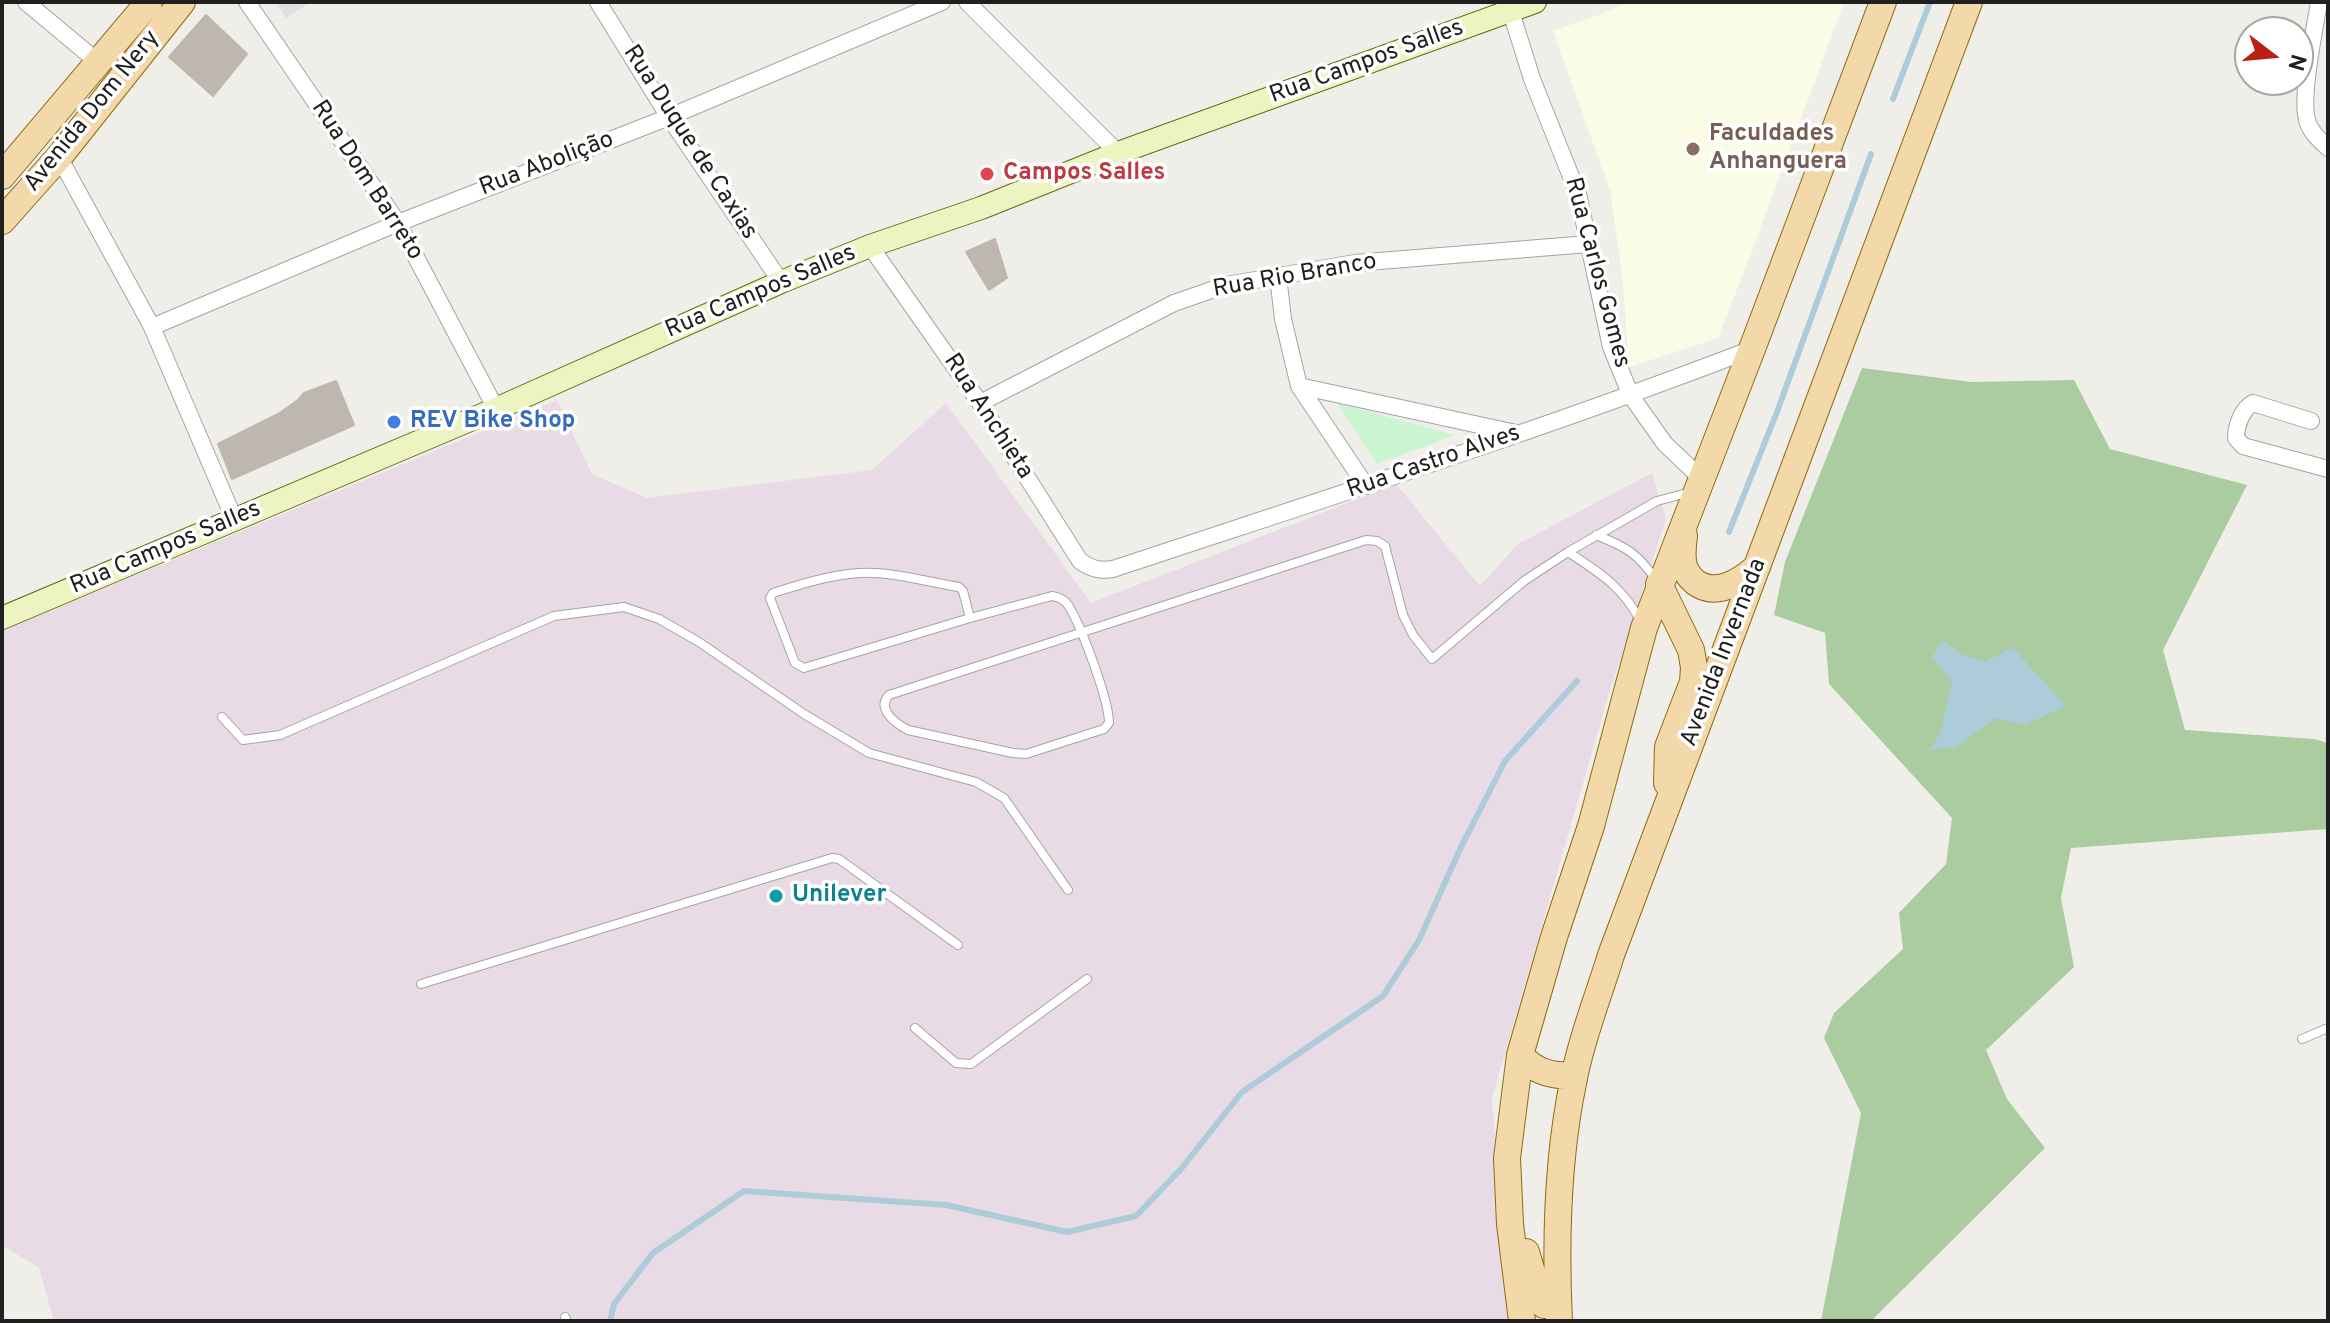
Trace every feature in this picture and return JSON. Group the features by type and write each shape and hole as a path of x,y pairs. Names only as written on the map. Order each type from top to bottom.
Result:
{"main road":[{"name":"Avenida Dom Nery","path":"2,176 149,2"},
{"name":"Avenida Dom Nery","path":"2,221 59,157 182,2"},
{"name":"Rua Campos Salles","path":"2,618 235,521 870,246 981,208 1118,153 1510,7 1535,2"},
{"path":"1522,1321 1510,1224 1507,1158 1520,1055 1554,937 1591,826 1644,628 1659,584 1883,2"},
{"name":"Avenida Invernada","path":"1558,1310 1558,1194 1564,1132 1574,1075 1611,955 1969,2"},
{"path":"1685,520 1682,560 1692,580 1702,587 1728,586 1741,581 1757,567"},
{"path":"1659,584 1691,650 1694,667 1693,682 1668,747 1666,807"},
{"path":"1644,628 1683,633"},
{"path":"1520,1055 1537,1071 1574,1075"},
{"path":"1508,1183 1540,1299 1544,1305 1558,1310"}],"street":[{"path":"26,2 99,63"},
{"name":"Rua Dom Barreto","path":"247,2 398,223 496,409"},
{"name":"Rua Duque de Caxias","path":"598,2 669,117 781,282"},
{"name":"Rua Abolição","path":"152,327 398,223 669,117 942,2"},
{"path":"967,2 1118,153"},
{"path":"2319,2 2304,105 2308,123 2328,148"},
{"name":"Rua Carlos Gomes","path":"1510,7 1532,79 1578,194 1611,347 1631,396 1698,485"},
{"path":"59,157 152,327 235,521"},
{"name":"Rua Rio Branco","path":"980,403 1174,303 1226,285 1355,263 1588,244"},
{"name":"Rua Anchieta","path":"870,246 980,403 1080,561 1090,568 1113,569"},
{"path":"1278,276 1283,319 1299,386 1366,486"},
{"name":"Rua Castro Alves","path":"1113,569 1631,396 1752,349"},
{"path":"1299,386 1519,434"},
{"path":"2311,421 2253,403 2244,410 2236,438 2243,446 2328,469"}],"lane":[{"path":"970,618 963,591 959,587 873,573 810,581 773,593 770,598 795,663 804,668 970,618 1052,596 1060,597 1067,603 1082,633 1110,717 1108,727 1026,754 908,730 885,711 883,705 889,695 1082,633 1366,540 1385,546 1403,615 1413,635 1432,659 1524,581 1568,552 1657,501 1698,485"},
{"path":"1596,535 1622,545 1642,560 1659,584"},
{"path":"1568,552 1610,580 1631,604 1644,628"},
{"path":"222,717 243,740 280,735 554,616 624,607 659,619 699,642 804,714 869,753 976,782 1004,798 1068,890"},
{"path":"421,984 832,858 839,859 958,945"},
{"path":"915,1028 956,1063 971,1064 1087,979"},
{"path":"2302,1039 2328,1028"}],"shaded area":[{"path":"276,2 311,2 286,18"},
{"name":"Faculdades Anhanguera","path":"1629,2 1844,2 1718,338 1629,367 1623,283 1610,190 1553,31"},
{"name":"Unilever","path":"557,400 592,474 647,498 872,470 946,403 1091,603 1396,484 1480,586 1518,544 1652,473 1666,519 1609,693 1492,1098 1509,1321 54,1321 39,1268 7,1248 2,1249 2,631"}],"green space":[{"path":"1862,368 1971,382 2074,380 2110,449 2247,485 2163,650 2185,730 2314,739 2328,743 2328,829 2071,848 2061,898 2074,967 1986,1050 2007,1099 2045,1148 1871,1321 1821,1321 1861,1113 1824,1038 1834,1013 1903,949 1899,913 1946,864 1952,818 1829,684 1825,633 1774,615 1785,562"},
{"path":"1337,403 1454,435 1377,464"}],"water":[{"path":"1943,641 1961,654 1985,662 2012,647 2066,706 2024,725 1996,718 1956,747 1930,750 1941,731 1952,682 1932,657"}],"building":[{"path":"206,15 247,54 213,96 169,57"},
{"path":"995,239 1007,278 989,290 966,252"},
{"path":"336,381 354,425 232,479 218,444 278,414 304,393"}],"waterway":[{"path":"1893,99 1930,2"},
{"path":"1729,532 1777,412 1871,154"},
{"path":"610,1321 614,1304 653,1253 744,1191 946,1205 1067,1232 1136,1216 1181,1169 1242,1092 1383,996 1419,940 1461,847 1505,761 1577,681"}],"place":[{"name":"Faculdades Anhanguera","path":"1693,149"},
{"name":"Campos Salles","path":"987,174"},
{"name":"REV Bike Shop","path":"394,422"},
{"name":"Unilever","path":"776,896"}]}
